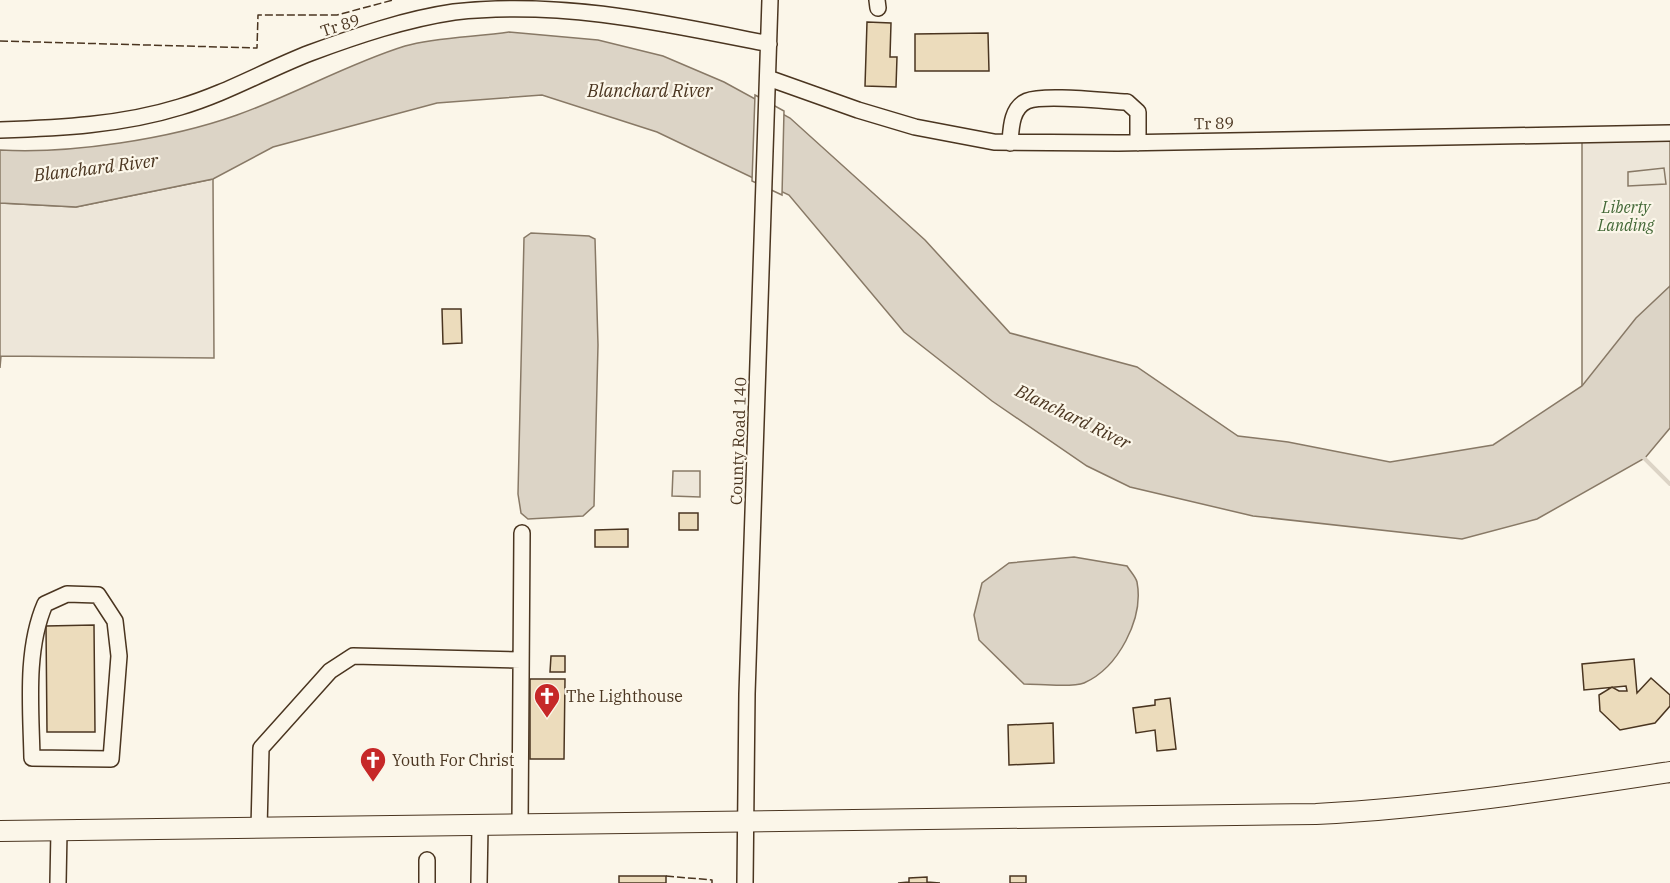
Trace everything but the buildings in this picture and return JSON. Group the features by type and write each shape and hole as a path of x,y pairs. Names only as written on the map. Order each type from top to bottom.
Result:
{"main road":[{"path":"0,831 746,821 1032,820 1337,813 1486,800 1670,772"}],"street":[{"name":"County Road 140","path":"745,883 747,694 764,243 770,0"},
{"name":"Tr 89","path":"0,130 104,123 150,116 209,97 311,53 405,22 455,12 532,5 569,7 769,44"},
{"name":"Tr 89","path":"768,85 915,127 964,138 1010,143 1138,143 1670,133"},
{"path":"1010,143 1012,118 1026,101 1042,99 1127,102 1138,112 1138,143"},
{"path":"520,825 522,533"},
{"path":"67,594 98,595 114,621 119,656 111,759 32,758 31,711 35,626 45,604 67,594"},
{"path":"259,829 261,748 330,671 345,661 353,656 521,660"},
{"path":"479,883 480,826"},
{"path":"58,883 59,831"},
{"path":"427,860 427,883"}],"green space":[{"name":"Liberty Landing","path":"1670,133 1670,341 1582,441 1582,135"},
{"path":"213,179 214,358 1,356 0,368 0,203 76,207"},
{"path":"673,471 700,471 700,497 672,496"}],"shaded area":[{"path":"1664,168 1666,184 1628,186 1628,172"}],"water":[{"name":"Blanchard River","path":"509,32 598,40 663,56 724,82 790,118 925,240 1010,333 1137,367 1238,436 1288,442 1390,462 1493,445 1582,386 1636,318 1670,286 1670,428 1645,458 1537,519 1462,539 1253,516 1130,487 1087,466 992,401 904,332 789,195 657,132 542,95 437,103 273,147 213,179 76,207 0,203 0,150 58,150 89,147 182,131 258,107 383,53 405,46"},
{"path":"531,233 589,236 595,239 598,345 594,506 583,516 528,519 521,513 518,494 524,238"},
{"path":"1074,557 1127,566 1137,582 1138,596 1132,626 1126,641 1108,666 1084,683 1063,686 1024,684 979,640 974,615 982,583 1009,563"}],"pier":[{"path":"755,95 784,111 782,195 752,181"}],"waterway":[{"path":"1641,455 1670,484"}],"fence":[{"path":"0,41 257,48 258,15 337,15 393,0"},
{"path":"666,876 712,880 712,883"}],"place":[{"name":"The Lighthouse","path":"547,719"},
{"name":"Youth For Christ","path":"373,783"}]}
